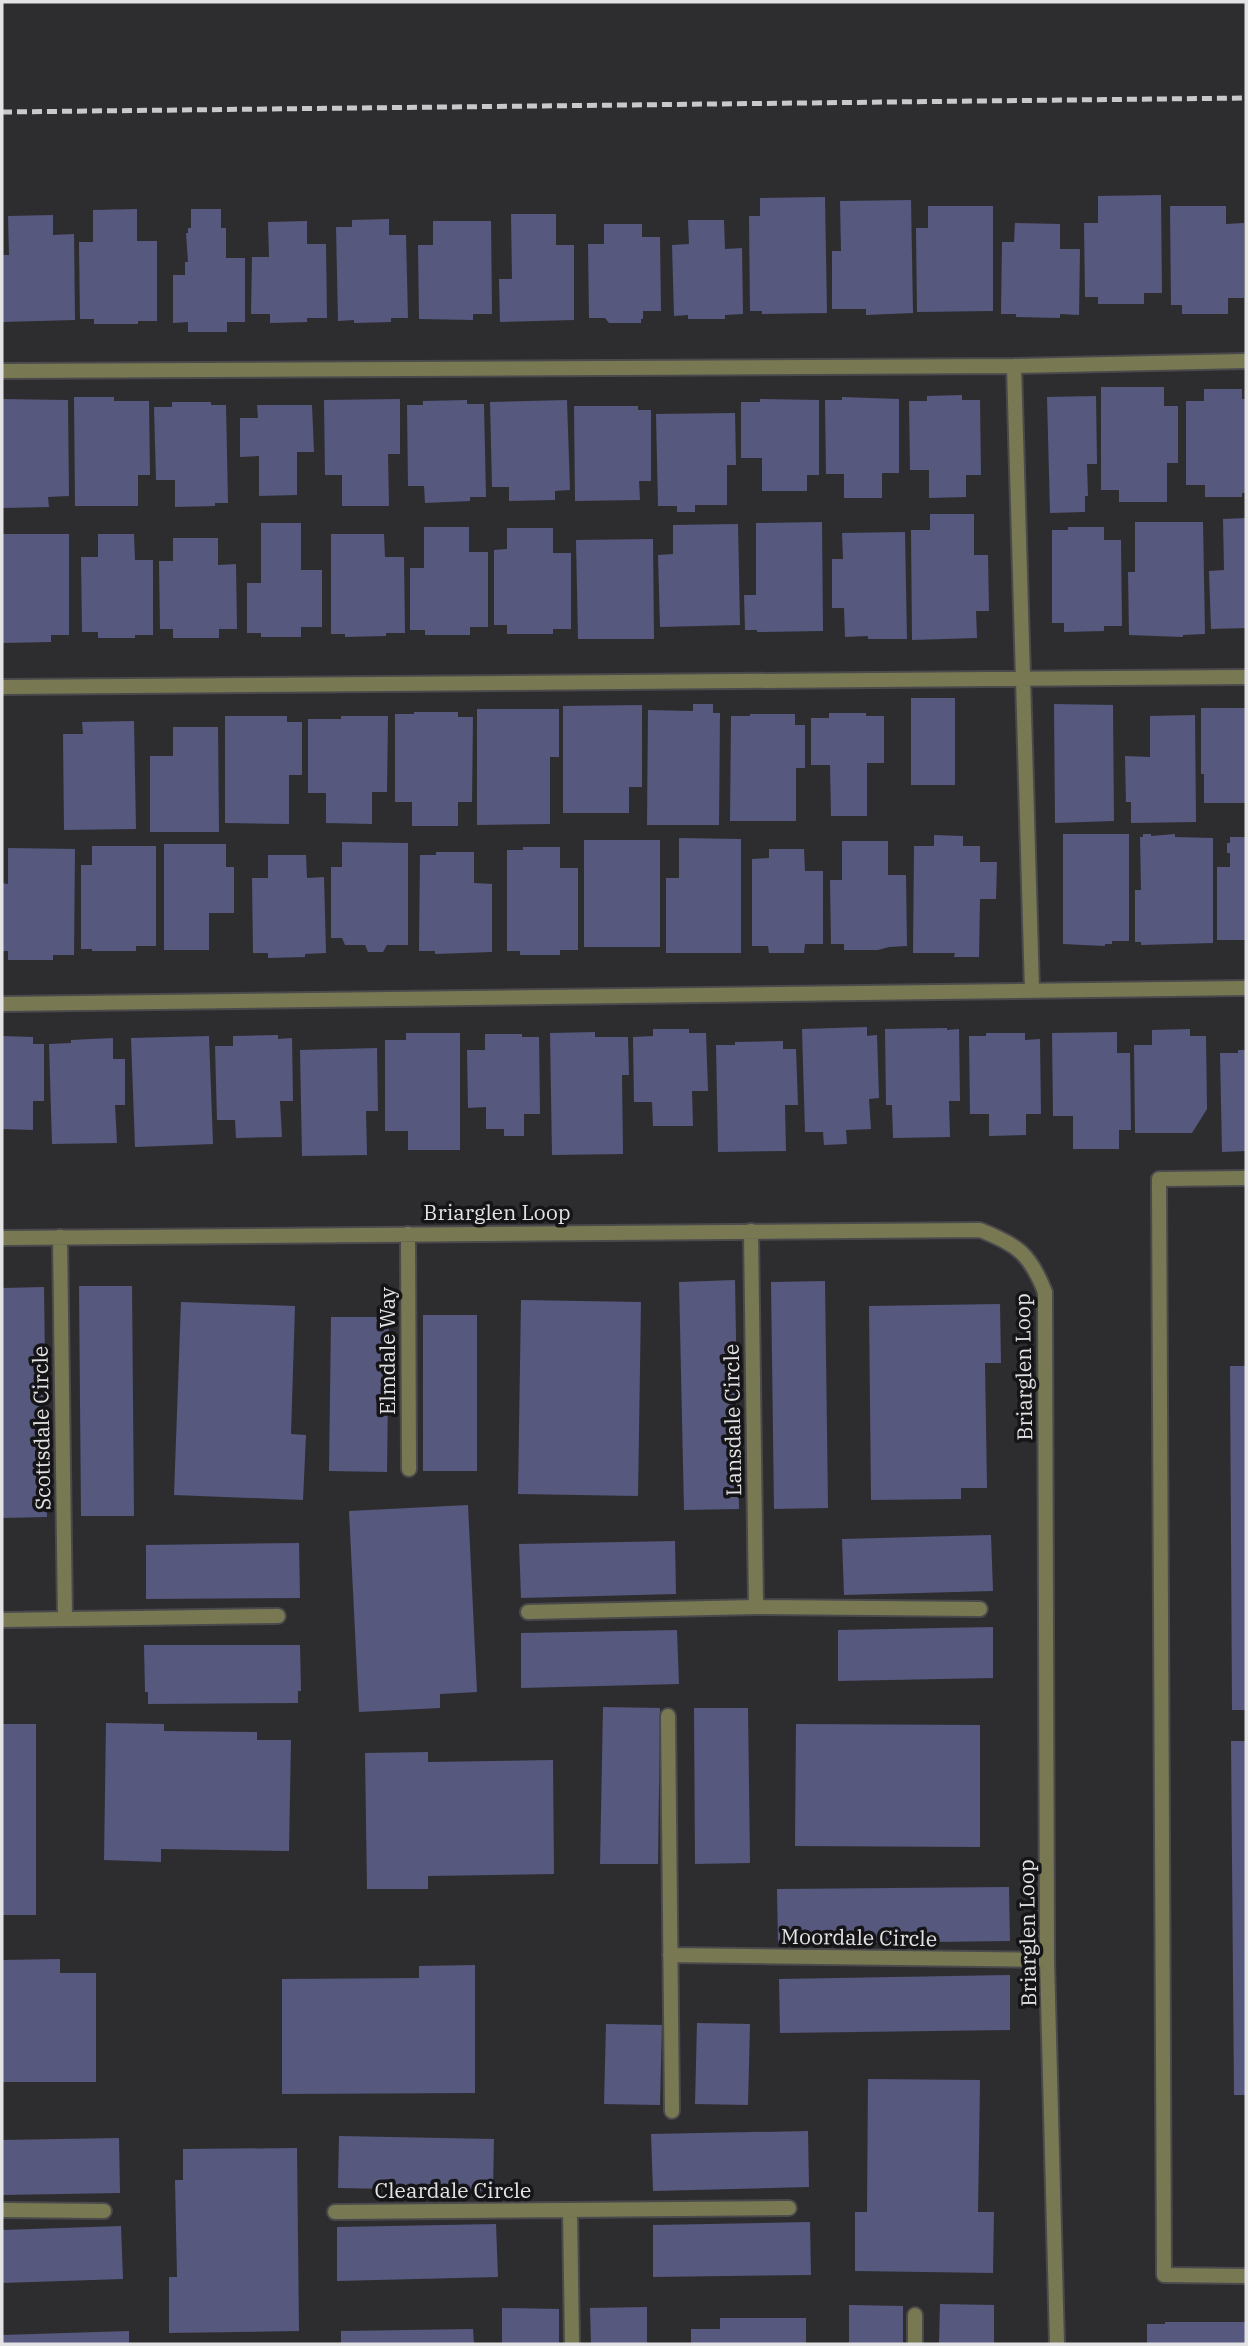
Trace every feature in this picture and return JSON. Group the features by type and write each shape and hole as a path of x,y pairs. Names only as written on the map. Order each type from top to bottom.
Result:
{"street":[{"path":"2,370 1014,366 1246,361"},
{"path":"1014,366 1032,990"},
{"path":"2,687 1246,677"},
{"path":"2,1004 1246,988"},
{"path":"1246,1178 1159,1179 1159,1193 1164,2276 1246,2276"},
{"name":"Briarglen Loop","path":"2,1238 981,1230 1004,1240 1027,1256 1045,1292 1048,1960 1057,2344"},
{"name":"Lansdale Circle","path":"751,1231 756,1607"},
{"name":"Elmdale Way","path":"408,1234 409,1469"},
{"name":"Scottsdale Circle","path":"60,1237 65,1619"},
{"path":"528,1612 756,1607 981,1609"},
{"path":"2,1620 278,1616"},
{"path":"668,1716 672,2111"},
{"name":"Moordale Circle","path":"670,1955 1048,1960"},
{"name":"Cleardale Circle","path":"335,2212 789,2208"},
{"path":"2,2210 104,2211"},
{"path":"570,2210 572,2344"},
{"path":"915,2315 915,2344"}],"building":[{"path":"1161,195 1162,293 1144,293 1144,304 1098,304 1098,297 1085,297 1084,223 1098,223 1098,196"},
{"path":"825,197 827,313 762,314 762,311 750,311 749,216 760,216 760,198"},
{"path":"911,200 913,313 866,315 866,309 832,309 832,251 841,251 840,201"},
{"path":"928,206 993,206 993,311 917,312 916,228 928,228"},
{"path":"1170,206 1226,206 1226,224 1244,223 1244,298 1228,298 1228,314 1182,314 1182,305 1171,305"},
{"path":"137,209 137,241 157,241 157,321 94,324 94,319 80,319 79,242 93,242 93,210"},
{"path":"191,209 221,209 221,228 226,228 226,258 245,258 245,322 227,322 227,332 188,332 188,322 173,323 173,275 185,275 185,262 188,262 186,233 188,228 191,228"},
{"path":"511,214 556,214 556,245 574,245 574,320 500,322 499,279 512,279"},
{"path":"53,215 53,235 74,234 75,320 2,322 2,255 9,255 8,216"},
{"path":"389,219 389,235 406,235 408,318 391,318 391,322 338,321 336,227 352,227 352,220"},
{"path":"688,220 724,220 725,249 742,248 743,314 725,315 725,319 688,319 688,315 674,316 672,245 689,244"},
{"path":"307,221 307,244 326,244 327,318 307,318 307,322 270,323 270,314 251,314 252,257 269,257 268,222"},
{"path":"433,221 491,221 492,314 473,314 473,320 419,319 418,245 433,245"},
{"path":"1015,223 1060,224 1060,249 1080,249 1079,315 1060,314 1060,318 1001,314 1002,242 1014,242"},
{"path":"604,224 642,224 642,237 660,237 661,311 643,311 641,323 609,323 605,318 589,318 588,244 604,244"},
{"path":"1101,387 1164,387 1164,406 1178,406 1178,463 1167,463 1167,502 1119,502 1119,490 1101,490"},
{"path":"1204,389 1242,389 1242,399 1246,399 1246,493 1242,493 1242,497 1205,497 1205,485 1186,485 1186,401 1204,401"},
{"path":"962,395 962,400 980,400 981,475 966,475 966,497 929,498 929,470 910,470 909,401 927,401 927,396"},
{"path":"1096,396 1097,464 1087,464 1088,496 1085,496 1085,512 1050,513 1047,397"},
{"path":"74,397 114,397 114,401 149,401 150,475 138,475 138,506 75,506"},
{"path":"842,397 899,399 899,473 882,473 882,498 844,498 844,474 826,474 825,400 842,400"},
{"path":"2,399 68,400 69,496 48,497 49,507 2,508"},
{"path":"400,399 400,454 388,454 389,506 342,506 342,475 325,475 324,400"},
{"path":"760,399 819,400 819,475 807,475 807,491 762,491 762,458 741,458 741,402 760,402"},
{"path":"467,400 467,404 484,404 486,497 470,497 470,501 425,503 424,486 408,486 407,405 423,405 423,401"},
{"path":"567,400 570,490 555,491 555,500 509,501 509,487 492,487 490,402"},
{"path":"172,402 211,402 211,405 226,405 228,503 175,507 175,480 156,480 154,407 172,407"},
{"path":"257,405 312,405 314,452 297,452 297,495 259,496 259,456 240,457 240,418 258,418"},
{"path":"574,406 638,406 638,410 651,410 651,481 639,481 640,500 575,501"},
{"path":"735,413 736,465 727,465 727,505 695,505 695,512 677,512 677,506 658,506 656,414"},
{"path":"930,514 974,514 974,555 988,555 989,611 976,611 977,638 912,640 911,530 930,530"},
{"path":"1246,518 1246,628 1211,629 1209,571 1224,570 1223,519"},
{"path":"822,522 823,631 745,630 744,595 756,595 756,523"},
{"path":"1135,522 1203,522 1205,634 1183,637 1129,635 1128,572 1135,572"},
{"path":"261,523 301,523 301,570 322,570 322,627 301,627 301,637 261,637 261,633 247,633 247,583 261,583"},
{"path":"738,524 740,625 660,627 658,555 673,554 673,525"},
{"path":"424,527 469,527 469,552 488,552 488,627 470,627 470,635 425,635 425,630 410,630 410,568 424,568"},
{"path":"1068,527 1104,527 1104,540 1121,540 1122,626 1104,626 1104,631 1064,632 1064,623 1052,623 1052,530 1068,530"},
{"path":"507,528 553,528 553,553 571,553 571,629 553,629 553,634 507,634 507,625 494,625 494,550 507,549"},
{"path":"905,532 907,639 845,637 844,608 832,608 832,559 843,559 842,533"},
{"path":"2,534 69,534 69,635 51,635 51,642 2,643"},
{"path":"98,534 134,534 135,560 153,560 153,635 98,638 98,632 82,632 81,557 98,557"},
{"path":"331,534 384,534 385,557 404,557 405,633 345,637 345,634 331,634"},
{"path":"173,538 218,538 218,565 236,564 237,629 219,629 219,638 173,638 173,629 160,629 159,561 173,561"},
{"path":"653,539 654,639 578,639 576,540"},
{"path":"911,698 955,698 955,785 911,785"},
{"path":"693,704 713,704 713,713 720,713 719,825 647,825 648,710 693,711"},
{"path":"1054,704 1113,705 1114,821 1055,823"},
{"path":"642,705 642,787 629,787 629,813 563,813 563,706"},
{"path":"1201,708 1246,708 1246,803 1204,803"},
{"path":"477,709 559,709 559,757 550,757 550,824 477,825"},
{"path":"458,712 458,717 473,717 472,802 458,802 458,826 412,826 412,802 395,802 395,714"},
{"path":"829,713 884,716 884,763 867,763 867,816 831,816 830,765 811,765 811,718 829,718"},
{"path":"795,714 795,725 805,725 805,768 796,768 796,821 730,821 731,716"},
{"path":"1195,715 1196,822 1131,823 1131,802 1126,802 1125,756 1150,757 1150,716"},
{"path":"225,716 287,716 287,722 302,722 302,775 289,775 289,824 225,823"},
{"path":"341,716 388,716 387,792 372,792 372,824 326,823 326,793 308,793 308,719 341,719"},
{"path":"134,721 136,829 64,830 63,734 83,734 82,722"},
{"path":"173,727 218,727 219,832 150,832 150,756 173,756"},
{"path":"1063,834 1129,834 1129,941 1112,941 1112,944 1105,946 1063,944"},
{"path":"1143,834 1213,838 1213,943 1141,945 1141,942 1135,942 1135,890 1141,890 1140,837 1143,837"},
{"path":"934,835 963,836 963,846 980,846 980,862 997,862 996,899 980,899 979,957 954,957 955,953 913,953 914,846 934,846"},
{"path":"1230,837 1246,837 1246,940 1217,940 1217,867 1230,867 1227,843 1230,843"},
{"path":"679,838 741,839 741,953 666,953 666,878 679,878"},
{"path":"584,840 660,840 660,947 584,947"},
{"path":"842,841 888,841 888,875 906,875 907,946 878,950 844,950 844,944 831,944 830,880 842,880"},
{"path":"342,842 408,843 408,945 387,945 383,952 368,952 365,945 345,945 342,938 331,938 331,867 342,867"},
{"path":"164,844 226,844 226,867 234,867 234,913 209,913 209,950 164,950"},
{"path":"92,846 156,846 156,946 136,946 136,951 81,949 81,865 92,865"},
{"path":"523,847 560,847 560,868 578,868 578,950 560,950 560,955 520,955 520,951 507,951 507,850 523,850"},
{"path":"8,848 75,849 74,955 53,955 53,960 8,960 8,951 2,951 2,883 8,884"},
{"path":"769,849 804,849 805,871 823,871 823,944 805,944 804,953 769,953 768,946 752,946 752,859 769,858"},
{"path":"436,852 474,852 474,883 492,884 492,952 435,954 435,951 419,951 420,855 436,855"},
{"path":"268,855 306,855 307,878 324,877 326,953 305,954 305,957 268,958 268,953 253,953 252,878 268,878"},
{"path":"867,1027 867,1036 877,1035 879,1098 869,1099 871,1129 846,1130 847,1144 824,1145 823,1132 805,1132 802,1029"},
{"path":"653,1029 689,1029 689,1033 706,1033 708,1091 692,1091 693,1126 653,1126 652,1102 634,1102 633,1037 653,1036"},
{"path":"885,1029 959,1029 960,1101 949,1101 950,1137 893,1138 892,1105 886,1105"},
{"path":"1190,1029 1190,1036 1206,1036 1207,1109 1192,1133 1135,1133 1134,1045 1152,1045 1152,1030"},
{"path":"595,1032 595,1037 628,1037 629,1075 622,1075 623,1154 552,1155 550,1033"},
{"path":"1117,1032 1117,1053 1130,1053 1131,1130 1119,1130 1119,1149 1073,1149 1073,1116 1053,1116 1052,1033"},
{"path":"406,1033 460,1033 460,1150 408,1150 408,1131 385,1131 385,1040 406,1040"},
{"path":"986,1033 1025,1033 1025,1040 1040,1039 1041,1114 1026,1114 1026,1135 989,1136 989,1114 970,1114 969,1036 986,1036"},
{"path":"485,1034 539,1037 540,1114 524,1114 524,1136 504,1136 504,1129 486,1129 486,1107 468,1108 467,1050 485,1050"},
{"path":"278,1035 278,1039 292,1038 293,1101 280,1101 282,1137 236,1138 235,1120 217,1120 215,1046 233,1046 233,1036"},
{"path":"2,1036 33,1037 33,1044 44,1044 44,1101 33,1101 33,1130 2,1129"},
{"path":"209,1036 213,1144 135,1147 131,1038"},
{"path":"113,1038 113,1059 125,1059 125,1105 115,1105 117,1143 52,1144 49,1044"},
{"path":"783,1041 783,1049 796,1049 798,1105 785,1105 786,1151 718,1152 716,1045"},
{"path":"377,1048 378,1111 366,1111 367,1155 302,1156 300,1050"},
{"path":"1238,1050 1246,1050 1246,1151 1222,1152 1220,1053 1238,1053"},
{"path":"735,1280 739,1509 684,1510 679,1282"},
{"path":"825,1281 828,1508 774,1509 771,1282"},
{"path":"79,1286 132,1286 134,1516 81,1516"},
{"path":"44,1287 47,1517 2,1518 2,1288"},
{"path":"521,1300 641,1302 638,1496 518,1494"},
{"path":"181,1302 295,1306 291,1434 306,1435 303,1500 174,1495"},
{"path":"1000,1304 1001,1363 985,1363 987,1488 961,1488 961,1499 871,1500 869,1306"},
{"path":"423,1315 477,1315 477,1471 423,1471"},
{"path":"331,1317 389,1317 387,1472 329,1471"},
{"path":"1230,1366 1246,1366 1246,1710 1232,1710"},
{"path":"468,1505 477,1692 440,1694 440,1708 359,1712 349,1511"},
{"path":"991,1535 993,1591 844,1595 842,1539"},
{"path":"675,1541 676,1594 521,1598 519,1544"},
{"path":"299,1543 300,1598 146,1599 146,1545"},
{"path":"993,1627 993,1678 838,1681 838,1630"},
{"path":"677,1630 679,1684 521,1688 521,1633"},
{"path":"144,1645 300,1645 301,1691 298,1691 298,1703 148,1704 148,1692 145,1692"},
{"path":"603,1707 660,1708 658,1864 600,1864"},
{"path":"694,1708 748,1708 750,1863 695,1864"},
{"path":"106,1723 164,1724 164,1731 257,1732 257,1740 291,1740 289,1851 161,1849 161,1862 104,1860"},
{"path":"2,1724 36,1724 36,1915 2,1915"},
{"path":"796,1724 980,1725 980,1847 795,1846"},
{"path":"1231,1741 1246,1741 1246,2095 1234,2095"},
{"path":"428,1752 428,1762 553,1760 554,1874 428,1876 428,1889 367,1889 365,1753"},
{"path":"1009,1887 1010,1941 778,1944 777,1889"},
{"path":"60,1959 60,1973 96,1973 96,2082 2,2082 2,1960"},
{"path":"475,1965 475,2093 282,2094 282,1979 419,1978 419,1966"},
{"path":"1010,1975 1010,2030 780,2033 779,1979"},
{"path":"697,2023 750,2024 748,2105 695,2104"},
{"path":"606,2024 662,2025 660,2105 604,2104"},
{"path":"868,2079 980,2080 978,2212 994,2212 993,2273 855,2271 855,2212 867,2212"},
{"path":"808,2131 809,2187 653,2191 651,2134"},
{"path":"339,2136 494,2139 493,2191 338,2188"},
{"path":"119,2138 120,2193 2,2195 2,2140"},
{"path":"297,2148 299,2331 169,2333 169,2277 177,2277 175,2180 183,2180 183,2149"},
{"path":"810,2222 811,2275 653,2277 653,2225"},
{"path":"496,2224 498,2277 337,2281 337,2227"},
{"path":"121,2226 123,2279 2,2283 2,2230"},
{"path":"940,2304 994,2305 994,2344 939,2344"},
{"path":"849,2305 903,2306 903,2344 849,2344"},
{"path":"647,2307 647,2344 591,2344 590,2308"},
{"path":"502,2308 559,2309 559,2344 502,2344"},
{"path":"720,2318 806,2318 806,2344 691,2344 691,2329 720,2329"},
{"path":"1246,2322 1246,2344 1147,2344 1147,2324"},
{"path":"473,2329 474,2344 341,2344 341,2331"},
{"path":"129,2331 129,2344 2,2344 2,2335"}],"railway":[{"path":"2,112 1246,98"}]}
